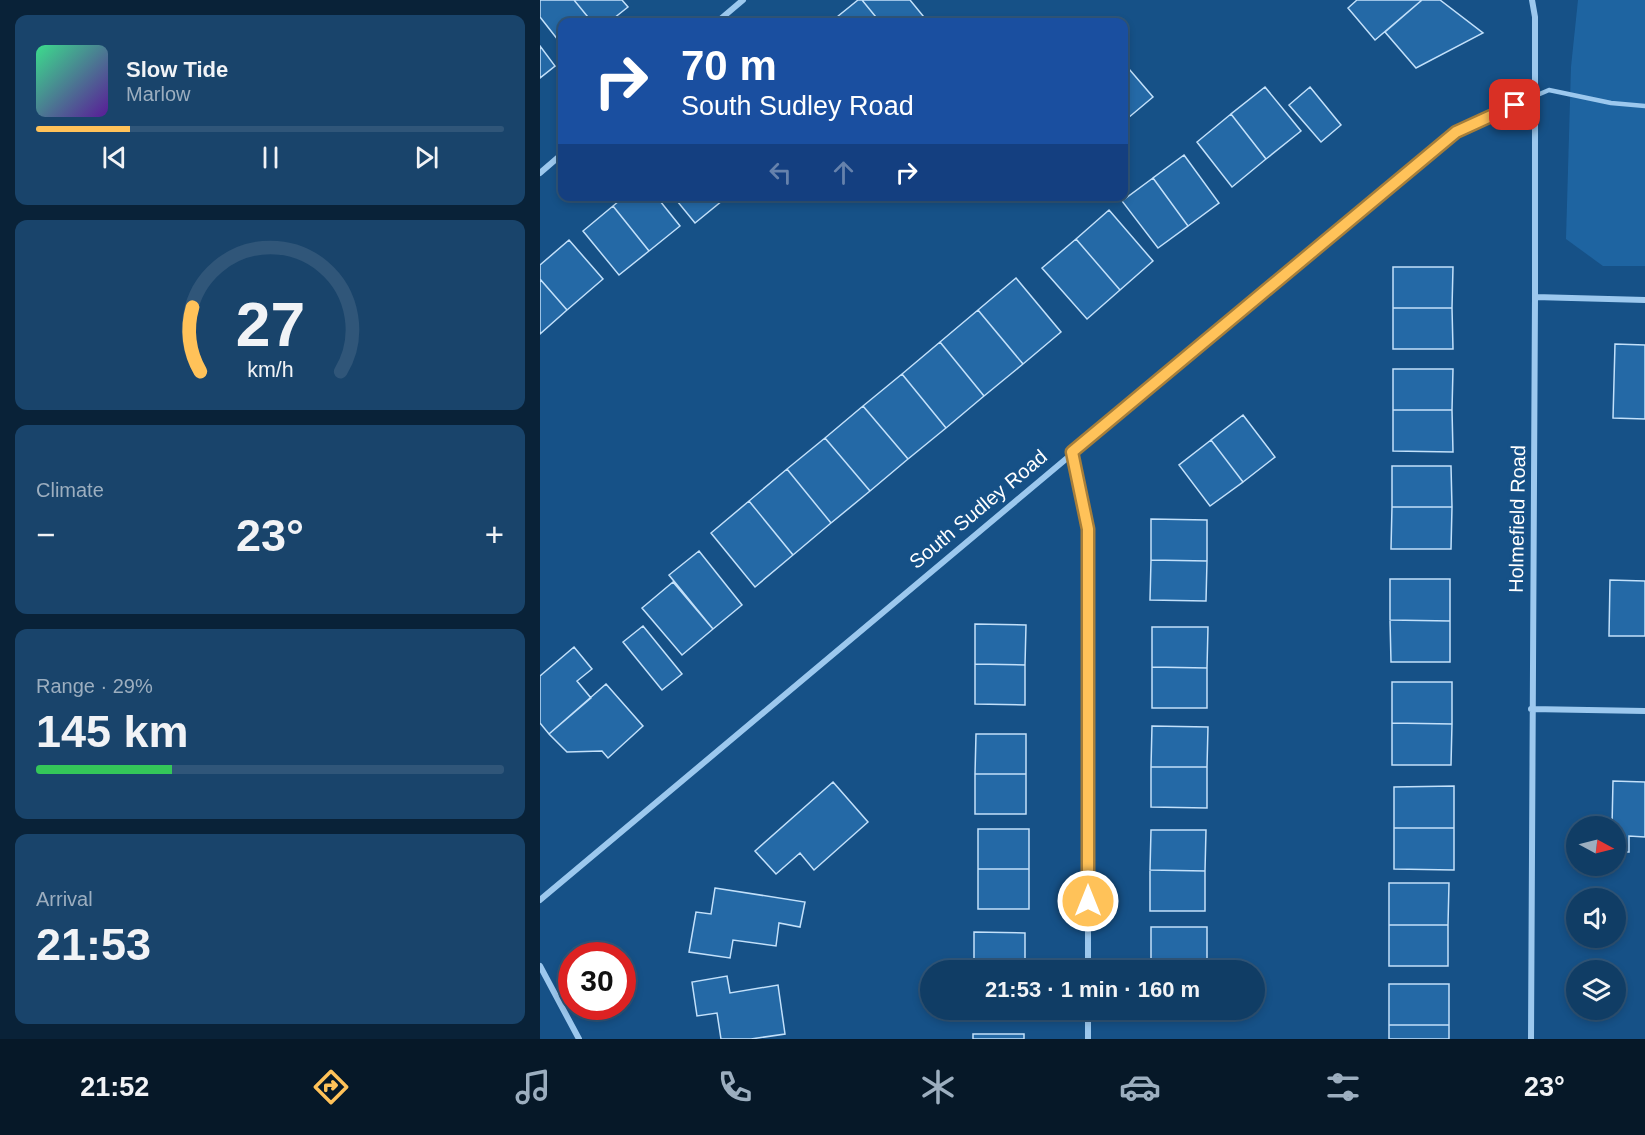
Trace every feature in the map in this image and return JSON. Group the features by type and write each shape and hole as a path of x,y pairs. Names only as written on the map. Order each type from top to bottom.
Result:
{"street":[{"path":"722,18 743,0"},
{"name":"Holmefield Road","path":"1531,1039 1535,297 1535,17 1532,0"},
{"name":"South Sudley Road","path":"540,900 1456,132 1535,96"},
{"path":"540,173 558,157"},
{"path":"1535,297 1645,300"},
{"path":"1072,452 1088,529 1088,960"},
{"path":"1531,709 1645,711"},
{"path":"540,966 579,1039"},
{"path":"1088,1020 1088,1039"}],"lane":[{"path":"1535,96 1549,90 1611,103 1645,106"}],"shaded area":[{"path":"1578,0 1645,0 1645,266 1603,266 1566,239 1571,67"}],"building":[{"path":"540,0 574,0 589,18 558,18 558,40 540,17"},
{"path":"574,0 622,0 628,7 614,18 589,18"},
{"path":"858,0 862,0 877,18 836,18"},
{"path":"862,0 910,0 925,18 877,18"},
{"path":"1357,0 1422,0 1375,40 1348,8"},
{"path":"1422,0 1440,0 1483,33 1416,68 1385,32"},
{"path":"540,46 555,66 540,78"},
{"path":"1128,70 1153,97 1128,118"},
{"path":"1265,87 1301,131 1266,159 1231,114"},
{"path":"1310,87 1341,125 1321,142 1289,105"},
{"path":"1231,114 1266,159 1232,187 1197,142"},
{"path":"1184,155 1219,203 1188,226 1153,178"},
{"path":"1153,178 1188,226 1158,248 1122,201 1128,201 1128,197"},
{"path":"619,201 660,201 680,226 649,251 613,206"},
{"path":"677,201 722,201 695,223"},
{"path":"613,206 649,251 619,275 583,231"},
{"path":"1109,210 1153,261 1120,290 1076,239"},
{"path":"1076,239 1120,290 1087,319 1042,268"},
{"path":"569,240 603,279 567,310 540,279 540,265"},
{"path":"1393,267 1453,267 1452,308 1393,308"},
{"path":"1016,278 1061,332 1023,364 978,310"},
{"path":"540,279 567,310 540,334"},
{"path":"1393,308 1452,308 1453,349 1393,349"},
{"path":"978,310 1023,364 984,396 940,342"},
{"path":"940,342 984,396 946,428 902,374"},
{"path":"1615,344 1645,345 1645,419 1613,418"},
{"path":"1393,369 1453,369 1452,410 1393,410"},
{"path":"902,374 946,428 908,459 863,406"},
{"path":"863,406 908,459 870,491 825,438"},
{"path":"1393,410 1452,410 1453,452 1393,451"},
{"path":"1243,415 1275,457 1243,482 1211,440"},
{"path":"825,438 870,491 831,523 787,469"},
{"path":"1211,440 1243,482 1210,506 1179,465"},
{"path":"1392,466 1451,466 1452,507 1392,507"},
{"path":"787,469 831,523 793,555 749,501"},
{"path":"749,501 793,555 755,587 711,533"},
{"path":"1392,507 1452,507 1451,549 1391,549"},
{"path":"1151,519 1207,520 1207,561 1151,560"},
{"path":"699,551 742,605 713,629 669,575"},
{"path":"1151,560 1207,561 1206,601 1150,600"},
{"path":"1390,579 1450,579 1450,621 1390,620"},
{"path":"1610,580 1645,581 1645,636 1609,636"},
{"path":"673,582 713,629 682,655 642,608"},
{"path":"1390,620 1450,621 1450,662 1391,662"},
{"path":"975,624 1026,625 1025,665 975,664"},
{"path":"643,626 682,674 662,690 623,642"},
{"path":"1152,627 1208,627 1207,668 1152,667"},
{"path":"574,647 592,669 577,681 591,698 549,734 540,723 540,676"},
{"path":"975,664 1025,665 1025,705 975,704"},
{"path":"1152,667 1207,668 1207,708 1152,708"},
{"path":"1392,682 1452,682 1452,724 1392,723"},
{"path":"606,684 643,726 608,758 602,751 567,752 549,734"},
{"path":"1392,723 1452,724 1451,765 1392,765"},
{"path":"1152,726 1208,727 1207,767 1151,767"},
{"path":"976,734 1026,734 1026,774 975,774"},
{"path":"1151,767 1207,767 1207,808 1151,807"},
{"path":"975,774 1026,774 1026,814 975,814"},
{"path":"1613,781 1645,782 1645,837 1629,836 1629,852 1626,852 1626,816 1612,816"},
{"path":"833,782 868,822 814,870 800,853 776,874 755,851"},
{"path":"1454,786 1454,828 1394,828 1394,787"},
{"path":"1394,828 1454,828 1454,870 1394,869"},
{"path":"978,829 1029,829 1029,869 978,869"},
{"path":"1151,830 1206,830 1205,871 1150,870"},
{"path":"978,869 1029,869 1029,909 978,909"},
{"path":"1150,870 1205,871 1205,911 1150,911"},
{"path":"1389,883 1449,883 1448,925 1389,925"},
{"path":"715,888 805,902 800,927 779,923 776,946 733,940 730,958 689,952 696,912 711,914"},
{"path":"1389,925 1448,925 1448,966 1389,966"},
{"path":"1151,927 1207,927 1207,960 1151,960"},
{"path":"974,932 1025,933 1025,960 974,960"},
{"path":"727,976 730,993 778,985 785,1034 751,1039 721,1039 717,1013 697,1016 692,982"},
{"path":"1389,984 1449,984 1449,1025 1389,1025"},
{"path":"1389,1025 1449,1025 1449,1039 1389,1039"},
{"path":"973,1034 1024,1034 1024,1039 973,1039"}],"route":[{"path":"1088,901 1088,529 1072,452 1456,132 1515,105"}]}
